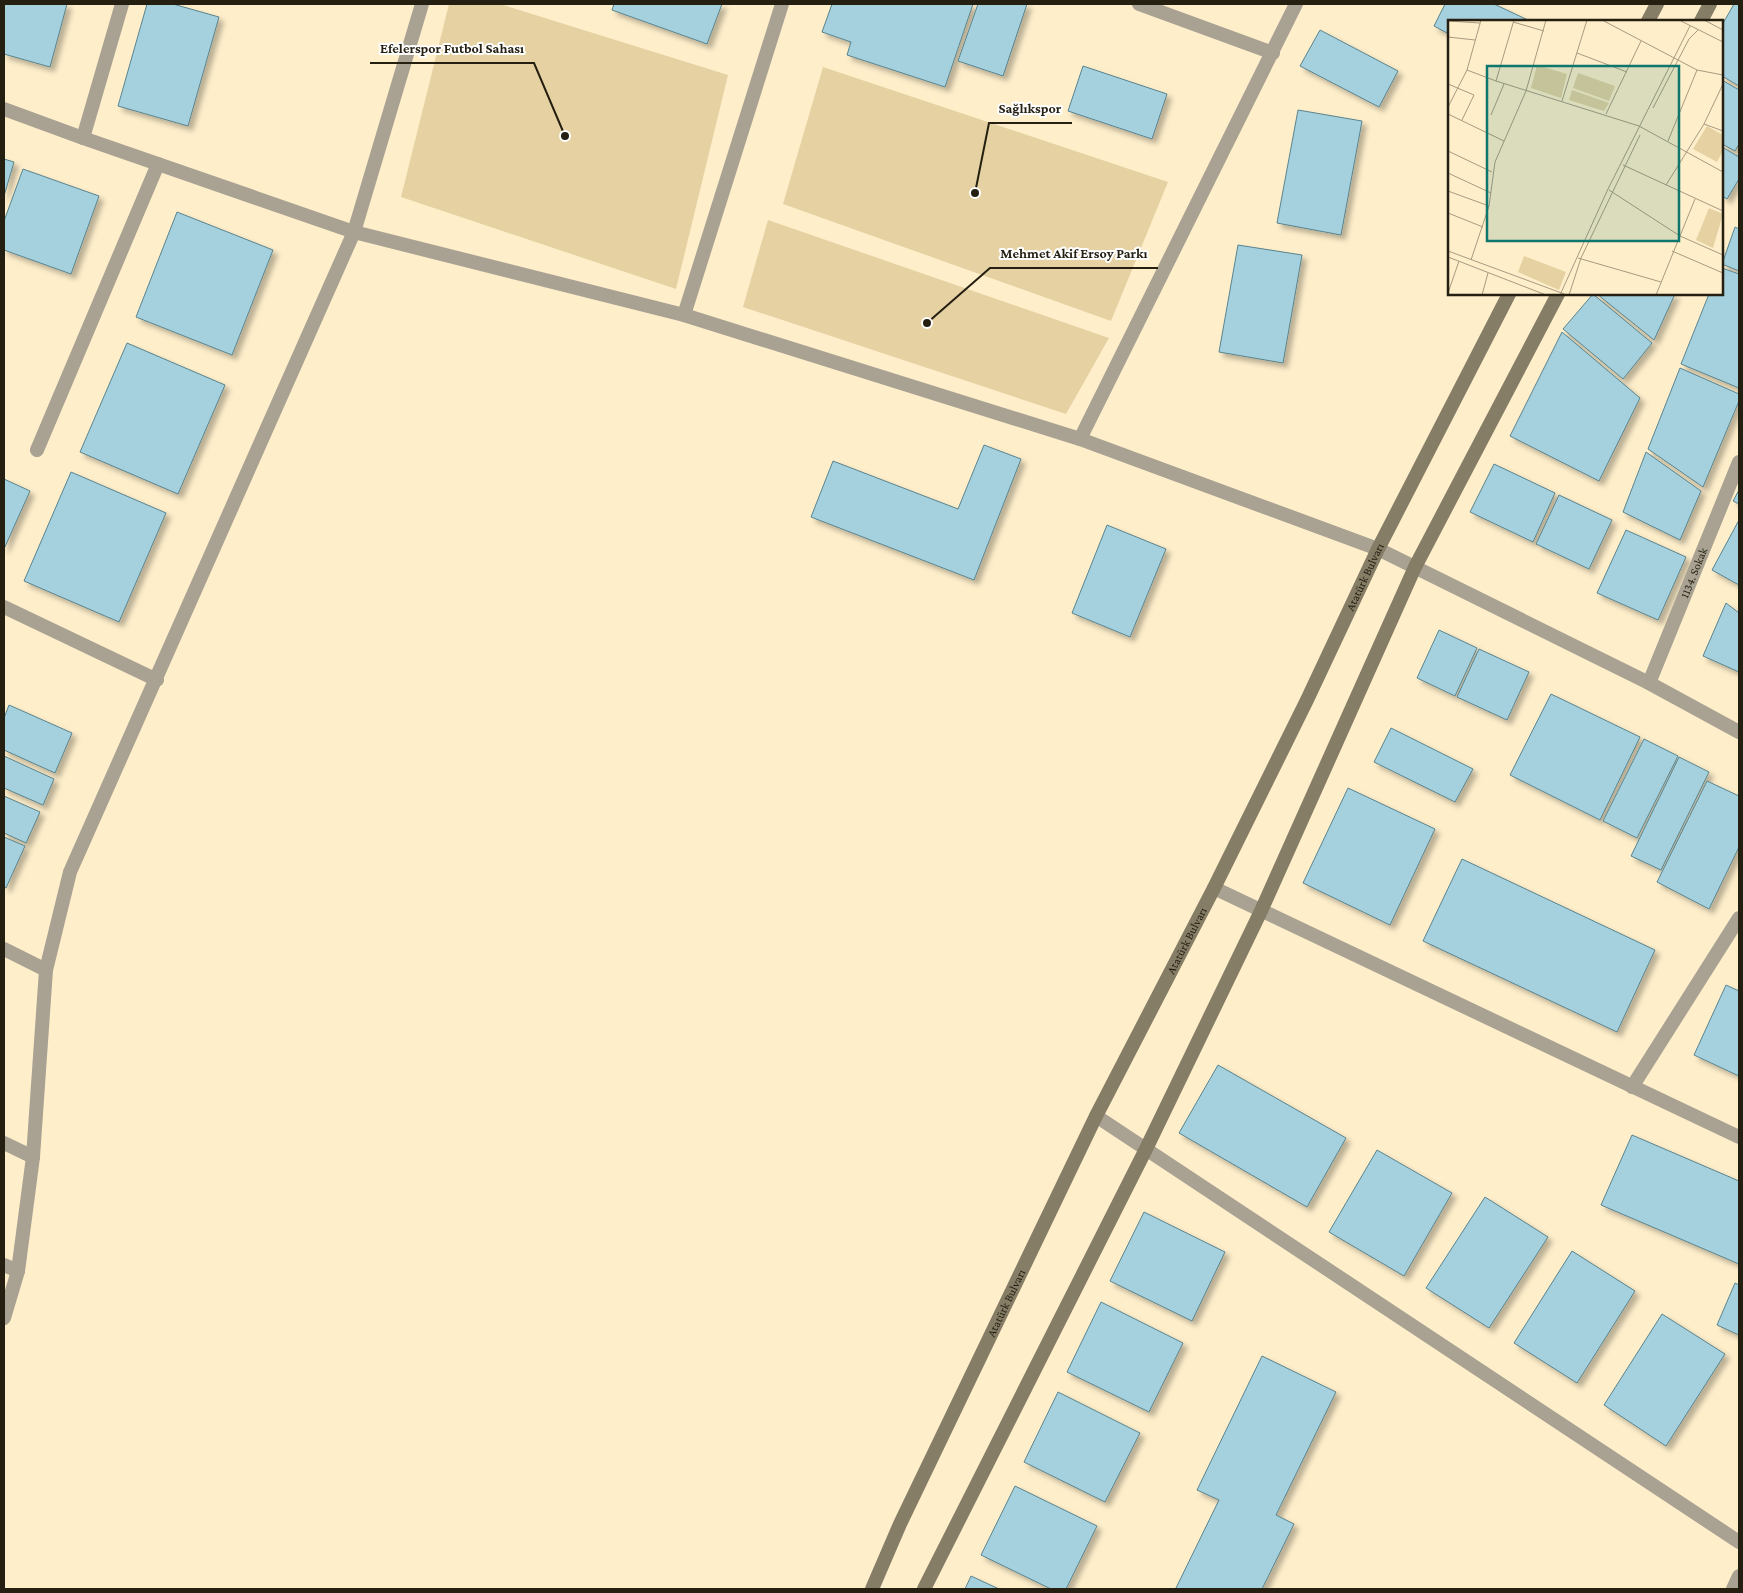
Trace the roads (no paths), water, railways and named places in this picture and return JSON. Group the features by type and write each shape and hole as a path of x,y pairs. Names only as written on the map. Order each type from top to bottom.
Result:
{"main road":[{"path":"1649,20 1657,4"},
{"path":"1702,20 1710,4"},
{"name":"Atatürk Bulvarı","path":"872,1589 900,1524 1096,1116 1214,888 1307,700 1378,548 1508,295"},
{"path":"924,1589 1146,1149 1261,911 1415,567 1557,295"}],"street":[{"path":"83,138 122,4"},
{"path":"4,1318 18,1271 33,1157 46,970 70,872 157,680 354,232 422,4"},
{"path":"684,315 782,4"},
{"path":"1139,4 1273,53"},
{"path":"1080,438 1296,4"},
{"path":"4,109 354,232 684,315 1080,438 1378,548 1649,683 1739,732"},
{"path":"37,450 158,164"},
{"name":"1134. Sokak","path":"1649,683 1739,462"},
{"path":"4,607 157,680"},
{"path":"1214,888 1739,1137"},
{"path":"1632,1087 1739,918"},
{"path":"4,949 46,970"},
{"path":"1096,1116 1739,1542"},
{"path":"4,1143 33,1157"},
{"path":"4,1266 18,1271"},
{"path":"1732,1589 1739,1576"}],"place":[{"name":"Efelerspor Futbol Sahası","path":"565,136"},
{"name":"Sağlıkspor","path":"975,193"},
{"name":"Mehmet Akif Ersoy Parkı","path":"927,323"}]}
